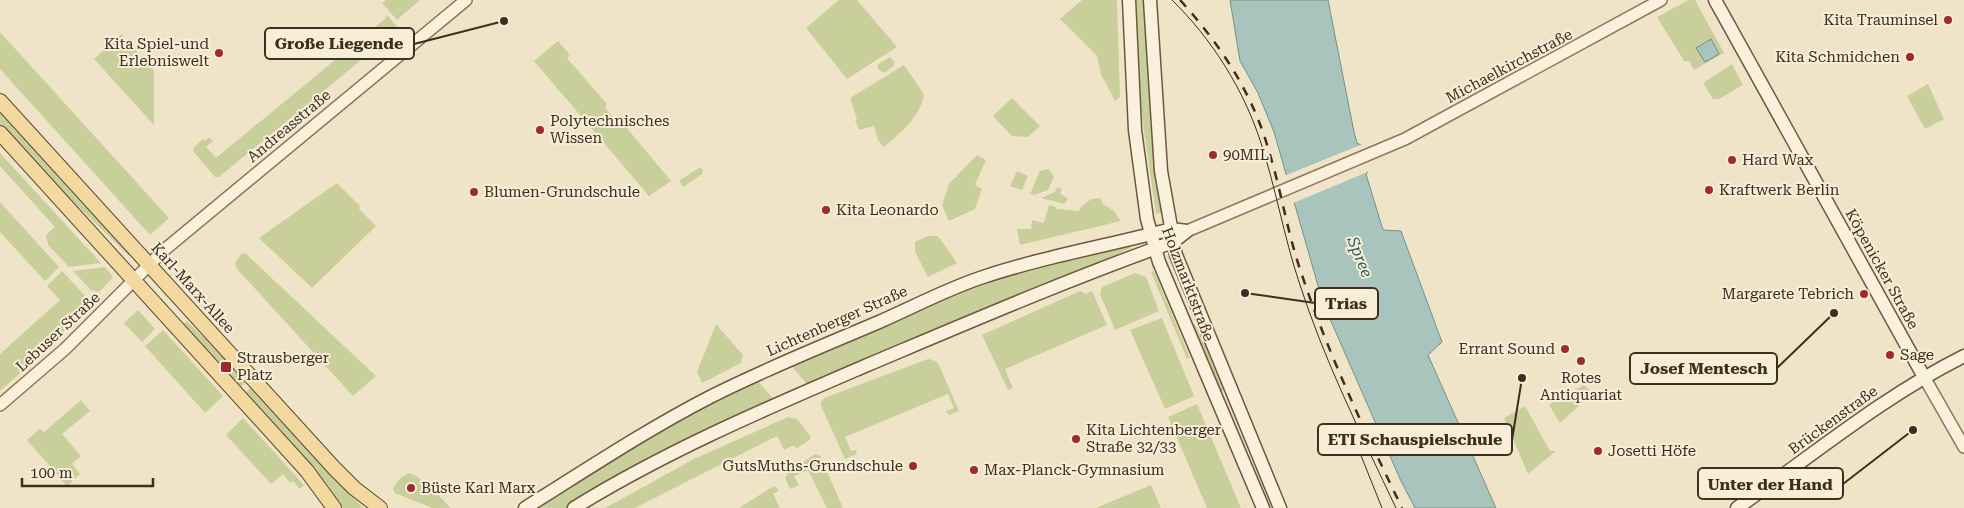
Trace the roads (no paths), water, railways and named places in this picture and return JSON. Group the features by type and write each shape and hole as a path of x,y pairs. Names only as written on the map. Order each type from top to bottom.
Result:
{"main road":[{"name":"Holzmarktstraße","path":"1129,0 1135,130 1150,234 1154,248 1263,508"},
{"name":"Holzmarktstraße","path":"1150,0 1161,171 1176,255 1280,508"},
{"name":"Köpenicker Straße","path":"1716,0 1924,377"},
{"name":"Karl-Marx-Allee","path":"0,100 334,468 380,508"},
{"path":"0,133 307,471 334,508"},
{"name":"Lichtenberger Straße","path":"525,508 642,435 709,398 770,368 882,321 926,299 1027,263 1171,229 1187,231"},
{"path":"574,508 658,459 735,422 1043,290 1173,242 1187,231"},
{"name":"Brückenstraße","path":"1737,508 1884,402 1924,377 1964,356"}],"street":[{"name":"Michaelkirchstraße","path":"1187,231 1405,139 1661,0"},
{"name":"Andreasstraße","path":"135,280 149,264 212,209 462,1"},
{"name":"Lebuser Straße","path":"0,405 65,349 135,280"},
{"name":"Köpenicker Straße","path":"1924,377 1964,447"}],"water":[{"name":"Spree","path":"1230,0 1328,0 1354,132 1357,143 1361,145 1368,172 1366,174 1383,230 1401,231 1442,342 1428,355 1496,508 1415,508 1400,479 1323,303 1274,132 1258,93 1240,61"},
{"path":"1711,39 1719,54 1705,62 1696,48"}],"tram line":[{"path":"1172,0 1187,15 1213,48 1246,104 1261,143 1294,265 1309,311 1344,396 1396,508"},
{"path":"1356,443 1382,508"}],"railway":[{"path":"1180,0 1221,51 1253,107 1268,148 1301,272 1323,333 1374,450 1402,508"}],"place":[{"name":"Kita Trauminsel","path":"1948,20"},
{"name":"Große Liegende","path":"504,21"},
{"name":"Kita Spiel-und Erlebniswelt","path":"219,53"},
{"name":"Kita Schmidchen","path":"1910,57"},
{"name":"Polytechnisches Wissen","path":"540,130"},
{"name":"90MIL","path":"1213,155"},
{"name":"Hard Wax","path":"1732,160"},
{"name":"Kraftwerk Berlin","path":"1709,190"},
{"name":"Blumen-Grundschule","path":"474,192"},
{"name":"Kita Leonardo","path":"826,210"},
{"name":"Trias","path":"1245,293"},
{"name":"Margarete Tebrich","path":"1864,294"},
{"name":"Josef Mentesch","path":"1834,313"},
{"name":"Errant Sound","path":"1565,349"},
{"name":"Sage","path":"1890,355"},
{"name":"Rotes Antiquariat","path":"1581,361"},
{"name":"Strausberger Platz","path":"226,367"},
{"name":"ETI Schauspielschule","path":"1522,378"},
{"name":"Unter der Hand","path":"1913,430"},
{"name":"Kita Lichtenberger Straße 32/33","path":"1076,439"},
{"name":"Josetti Höfe","path":"1598,451"},
{"name":"GutsMuths-Grundschule","path":"913,466"},
{"name":"Max-Planck-Gymnasium","path":"974,470"},
{"name":"Büste Karl Marx","path":"411,488"}]}
